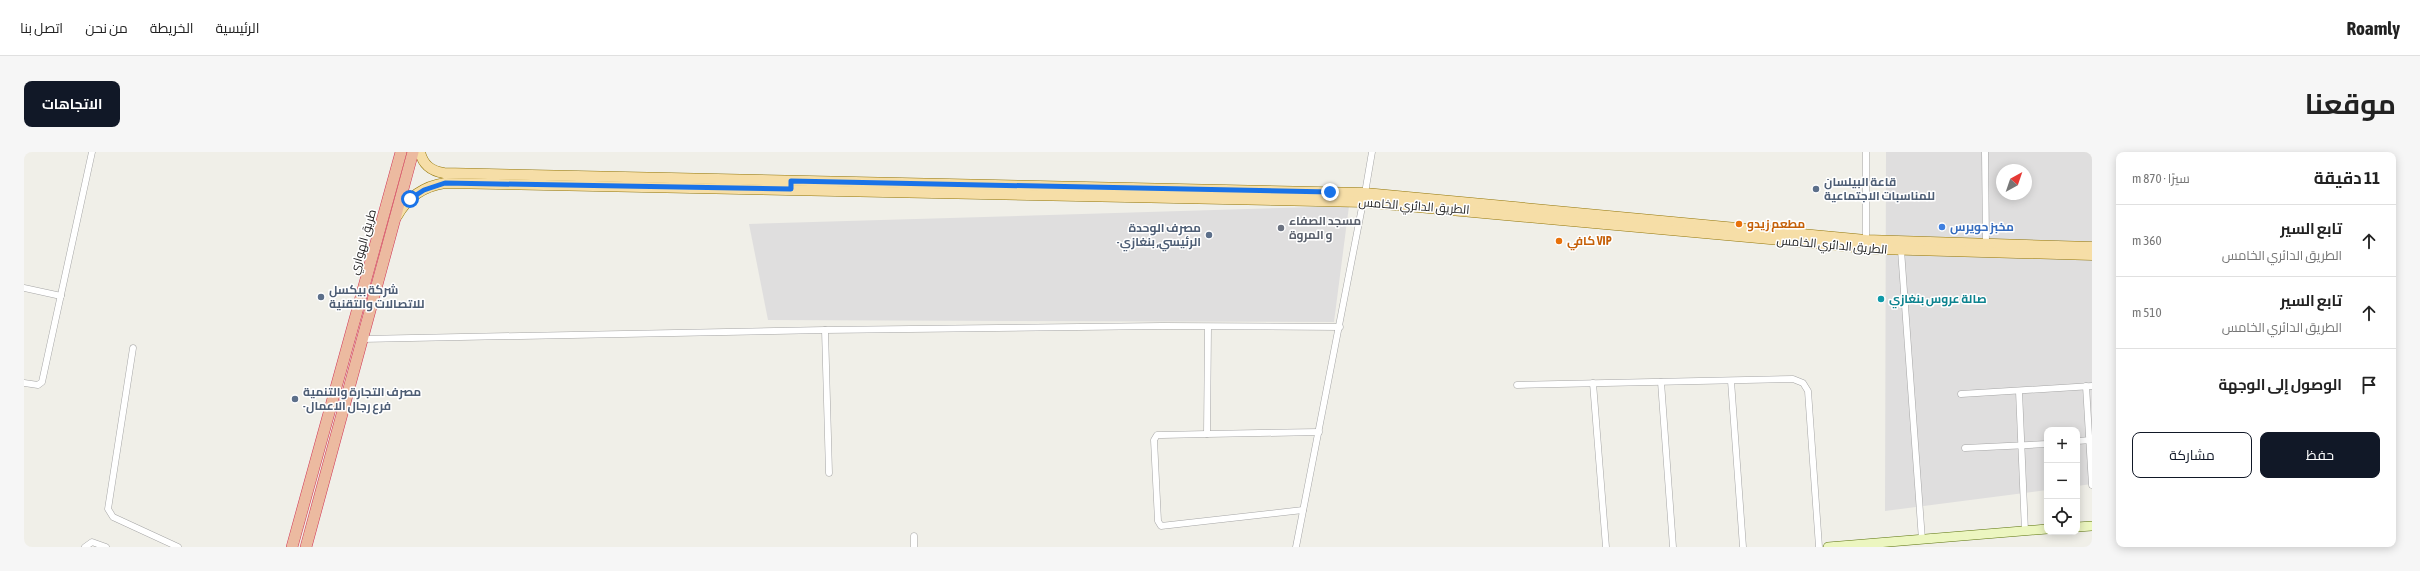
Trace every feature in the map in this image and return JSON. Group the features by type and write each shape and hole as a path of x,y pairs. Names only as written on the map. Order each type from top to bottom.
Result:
{"highway":[{"name":"طريق الهواري","path":"292,547 401,152"},
{"name":"طريق الهواري","path":"306,547 413,152"},
{"path":"333,398 345,401"}],"main road":[{"name":"الطريق الدائري الخامس","path":"420,152 424,162 429,168 444,173 791,185 1364,197 1866,240 1986,244 2011,249 2092,255"},
{"name":"الطريق الدائري الخامس","path":"394,225 400,211 417,194 431,186 445,183 791,185"},
{"name":"الطريق الدائري الخامس","path":"1364,197 1901,250 2092,247"},
{"path":"2080,527 2092,526"},
{"path":"1828,547 1866,546 2044,529"}],"street":[{"path":"24,383 38,385 42,382 92,152"},
{"path":"1296,547 1340,327 1372,152"},
{"path":"1866,152 1866,240"},
{"path":"1985,152 1986,244"},
{"path":"1901,250 1922,540"},
{"path":"24,288 61,296"},
{"path":"362,339 825,330 1340,327"},
{"path":"1207,434 1208,328"},
{"path":"825,330 829,474"},
{"path":"132,348 108,509 113,517 178,547"},
{"path":"1517,385 1793,379 1803,383 1808,391 1819,547"},
{"path":"1731,381 1743,547"},
{"path":"1661,382 1673,547"},
{"path":"1593,383 1606,547"},
{"path":"1961,394 2089,386 2092,485"},
{"path":"2019,391 2023,445 2025,531"},
{"path":"1303,510 1161,526 1158,521 1154,440 1157,435 1162,434 1319,432"},
{"path":"2080,441 2091,440"},
{"path":"1965,448 2044,444"},
{"path":"914,536 914,547"},
{"path":"85,547 92,542 106,547"}],"shaded area":[{"path":"1886,152 2092,152 2092,484 2080,486 2080,427 2044,427 2044,490 1885,511"},
{"path":"1349,206 1334,322 768,320 749,224"}],"place":[{"name":"قاعة البيلسان للمناسبات الاجتماعية","path":"1816,189"},
{"name":"مطعم زيدو","path":"1739,224"},
{"name":"مخبز حويرس","path":"1942,227"},
{"name":"مسجد الصفاء و المروة","path":"1281,228"},
{"name":"مصرف الوحدة -الرئيسي, بنغازي","path":"1209,235"},
{"name":"كافي VIP","path":"1559,241"},
{"name":"شركة بيكسل للاتصالات والتقنية","path":"321,297"},
{"name":"صالة عروس بنغازي","path":"1881,299"},
{"name":"مصرف التجارة والتنمية -فرع رجال الاعمال","path":"295,399"}],"route":[{"path":"410,199 431,186 445,183 791,189 791,181 1330,192"}]}
